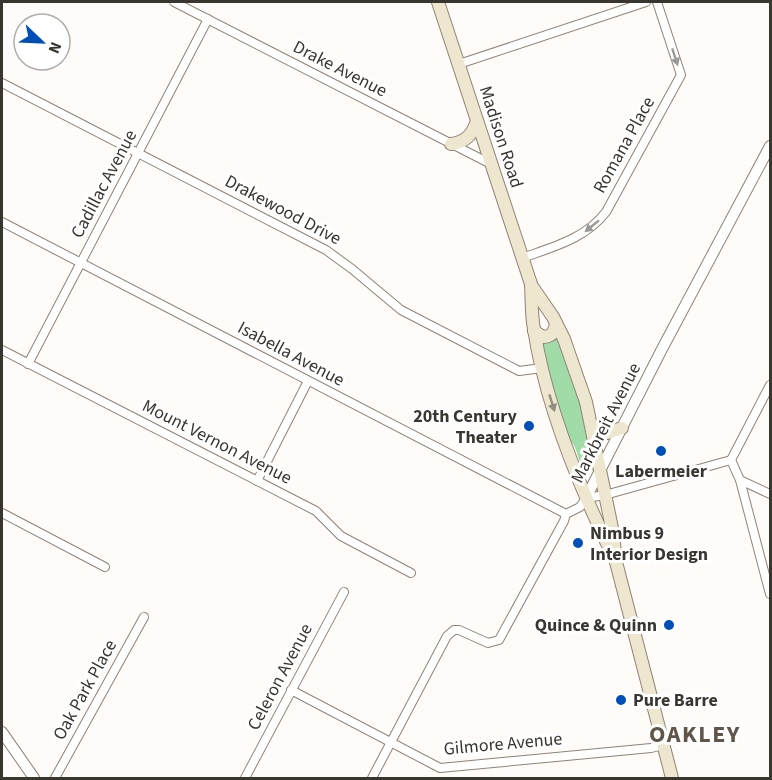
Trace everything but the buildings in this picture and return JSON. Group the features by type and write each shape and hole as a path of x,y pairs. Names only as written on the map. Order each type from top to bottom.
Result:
{"main road":[{"name":"Madison Road","path":"438,2 531,284 555,320 575,366 593,428 613,533 616,562 672,778"},
{"path":"451,144 462,142 470,136 477,121"},
{"name":"Madison Road","path":"531,284 533,328 555,411 586,498 616,562"},
{"path":"541,316 555,320 554,331 549,336 543,337 533,328 541,316"},
{"path":"593,428 607,433 622,428"},
{"path":"593,512 613,533"}],"street":[{"name":"Drake Avenue","path":"174,2 491,164"},
{"path":"459,64 646,2"},
{"name":"Romana Place","path":"522,258 574,239 600,221 667,102 681,75 657,2"},
{"name":"Cadillac Avenue","path":"28,363 208,19"},
{"name":"Drakewood Drive","path":"2,83 326,250 340,259 400,310 519,371 542,368"},
{"name":"Markbreit Avenue","path":"372,778 450,633 454,630 464,630 488,643 494,643 502,638 566,514 580,507 586,498 667,339 771,146"},
{"name":"Isabella Avenue","path":"2,222 566,514"},
{"name":"Mount Vernon Avenue","path":"2,350 322,515 348,541 411,573"},
{"path":"257,481 308,381"},
{"path":"586,498 605,495 731,460 771,386"},
{"path":"731,460 740,480 771,594"},
{"path":"740,480 771,494"},
{"path":"2,513 105,567"},
{"name":"Celeron Avenue","path":"245,778 344,592"},
{"name":"Oak Park Place","path":"55,778 144,617"},
{"name":"Gilmore Avenue","path":"291,690 440,768 663,745"},
{"path":"2,732 34,778"}],"green space":[{"path":"557,336 582,403 594,469 590,472 582,469 575,447 565,432 545,362 541,341"}],"place":[{"name":"20th Century Theater","path":"529,426"},
{"name":"Labermeier","path":"661,451"},
{"name":"Nimbus 9 Interior Design","path":"578,543"},
{"name":"Quince & Quinn","path":"669,625"},
{"name":"Pure Barre","path":"621,700"}],"district":[{"name":"OAKLEY","path":"695,734"}]}
